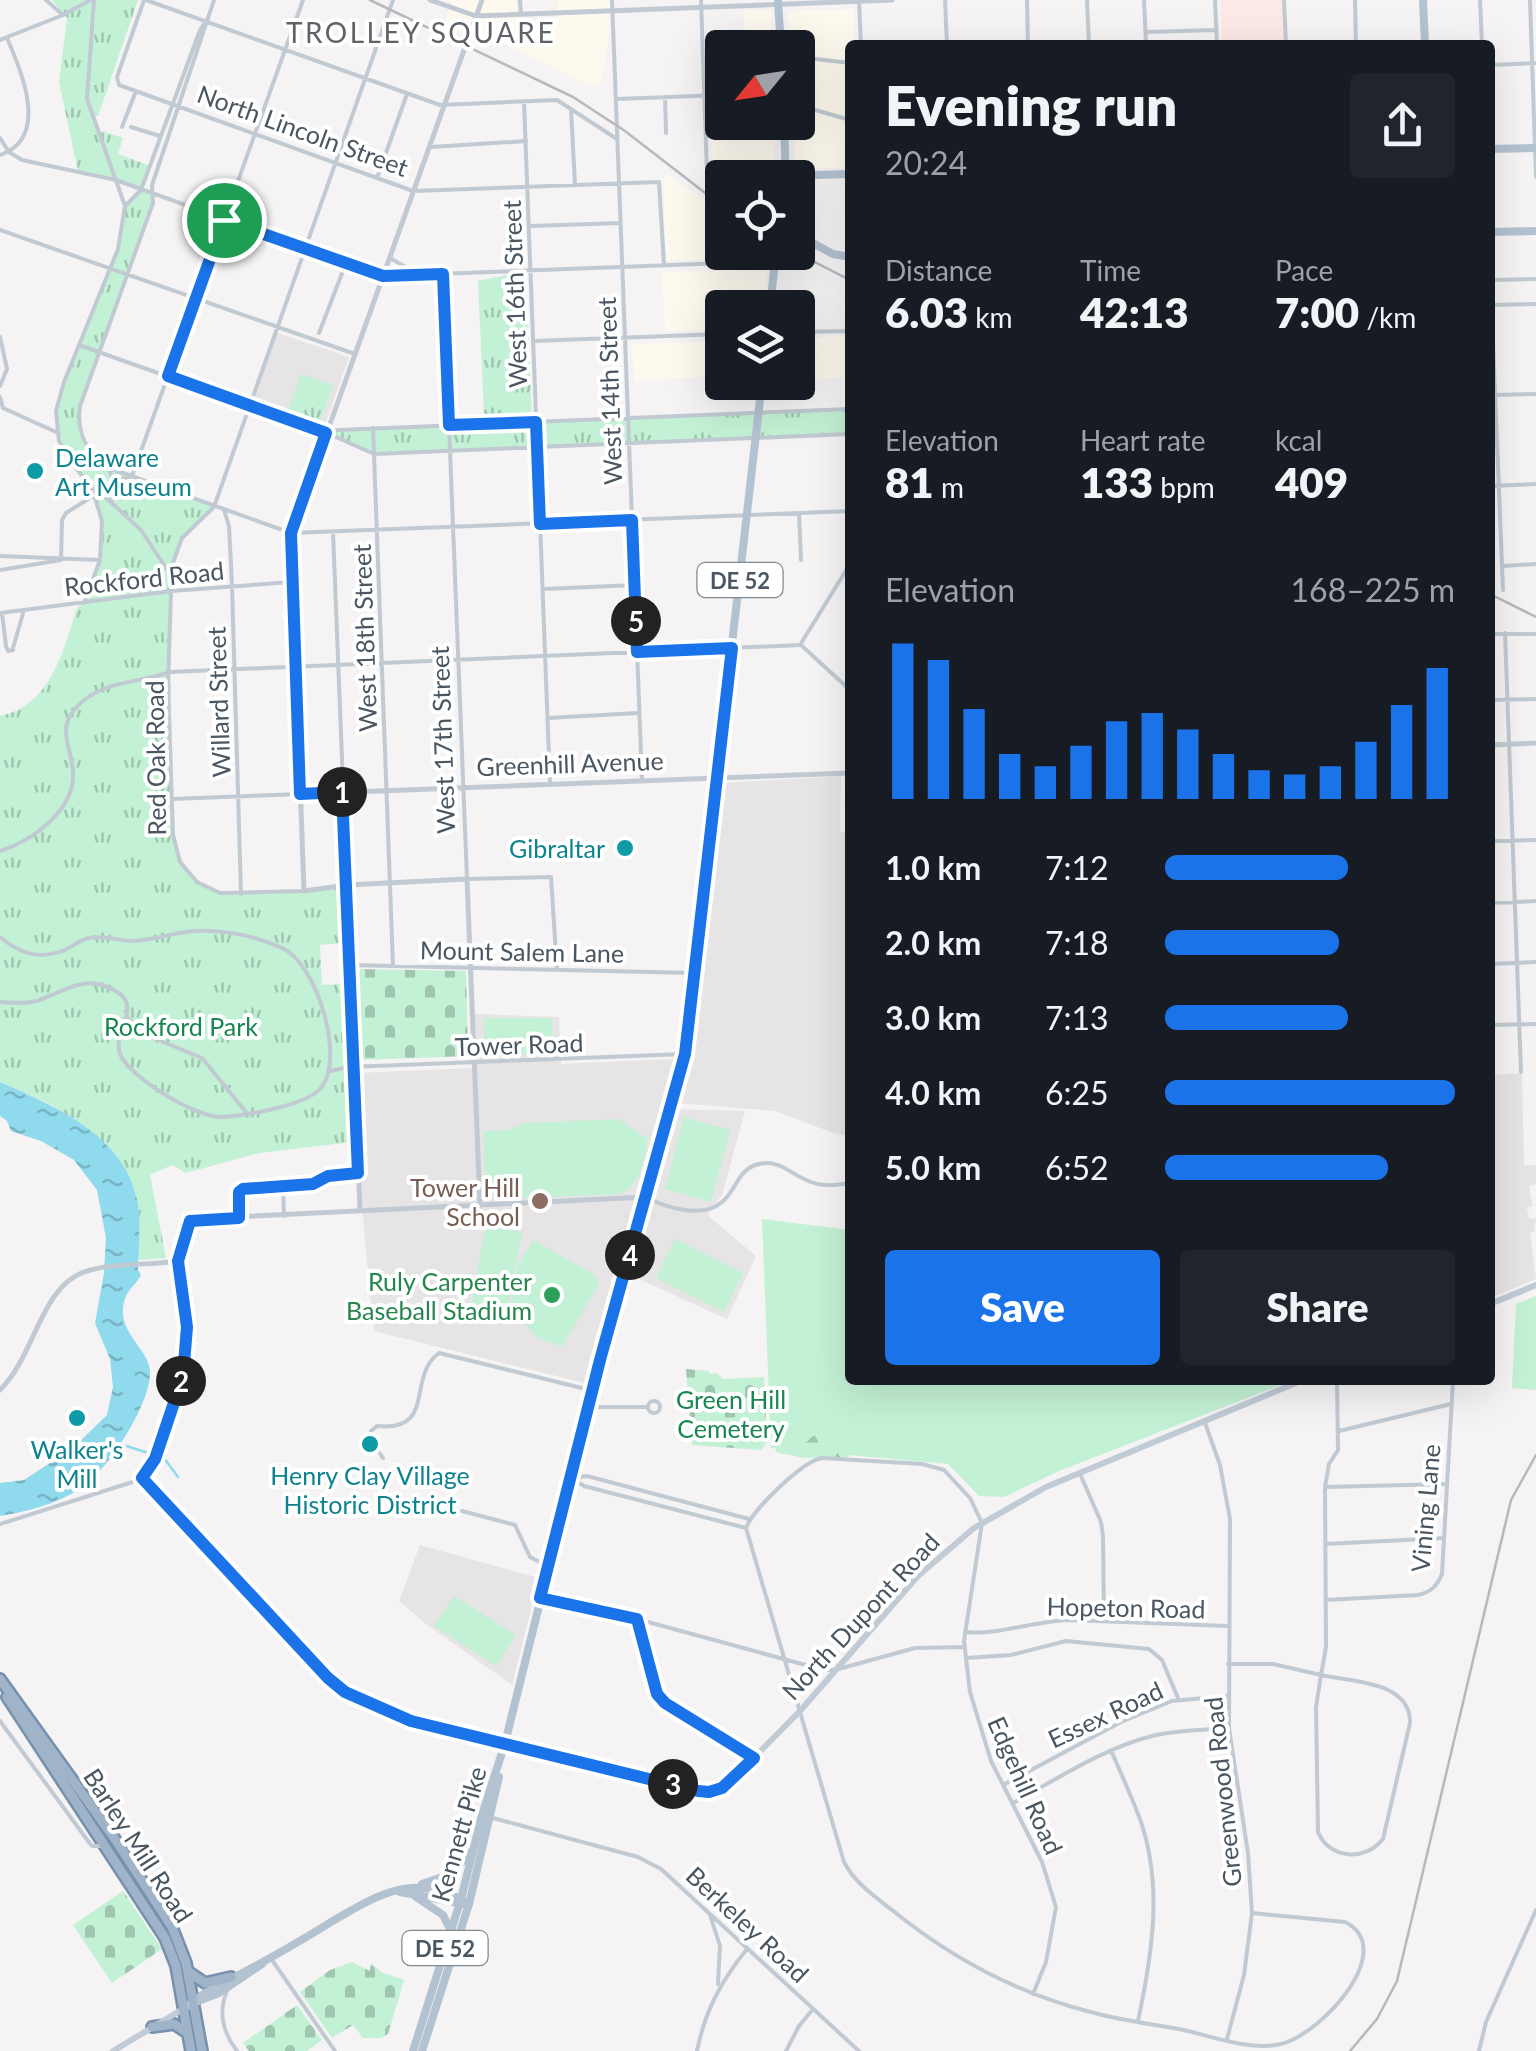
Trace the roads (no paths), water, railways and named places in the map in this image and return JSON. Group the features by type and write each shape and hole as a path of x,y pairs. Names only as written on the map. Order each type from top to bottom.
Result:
{"highway":[{"name":"Barley Mill Road","path":"0,1683 168,1943 202,2051"},
{"name":"Barley Mill Road","path":"0,1683 51,1748 176,1935 188,1971 188,2034 192,2051"},
{"path":"105,1844 116,1848 152,1896"},
{"path":"188,1971 205,1983 235,1979"},
{"path":"152,2028 174,2024 188,2034"}],"main road":[{"path":"1423,0 1425,40"},
{"path":"778,2 780,30"},
{"path":"1495,149 1536,148"},
{"path":"815,176 845,174"},
{"path":"1495,232 1536,230"},
{"path":"815,244 845,256"},
{"name":"DE 52","path":"646,1197 685,1054 760,400"},
{"name":"Kennett Pike","path":"422,2051 487,1816 646,1197"},
{"path":"1495,1302 1536,1285"},
{"name":"North Dupont Road","path":"506,1743 706,1792 726,1786 800,1711 925,1569 982,1523 1016,1501 1080,1472 1291,1385"},
{"name":"Kennett Pike","path":"414,2051 487,1816"},
{"path":"113,2051 380,1895 451,1874 476,1844"},
{"path":"404,1890 434,1889 463,1903"},
{"path":"404,1890 434,1906 446,1918 450,1931"}],"street":[{"path":"46,0 64,15"},
{"path":"0,40 92,0 95,18 86,93 88,108 126,206 123,232 111,269 60,394 56,432 64,453 96,497 103,529 100,560 84,603"},
{"path":"145,0 444,105 557,100 617,139"},
{"name":"North Lincoln Street","path":"145,0 116,82 413,191 660,183 664,265"},
{"path":"214,0 175,105 152,185 154,200 80,406 79,426 93,456 109,468 291,533 845,510"},
{"path":"62,560 62,520 66,513 132,476 303,0"},
{"path":"169,576 182,538 214,507 392,0"},
{"path":"430,0 476,16 701,4 892,0"},
{"path":"482,0 291,533 304,891 347,885 551,878 557,970"},
{"path":"520,0 521,14"},
{"name":"West 14th Street","path":"612,0 642,780"},
{"path":"946,0 947,40"},
{"path":"1026,0 1028,40"},
{"path":"1087,0 1089,40"},
{"path":"1144,0 1146,40"},
{"path":"1215,0 1217,40"},
{"path":"1284,0 1286,40"},
{"path":"1354,0 1356,40"},
{"path":"1480,0 1482,40"},
{"path":"1530,0 1536,177"},
{"path":"859,1 861,40"},
{"path":"701,4 709,160"},
{"path":"1146,32 1216,30"},
{"path":"0,156 18,149 22,142 27,105 25,80 7,38"},
{"path":"815,59 845,62"},
{"path":"1495,65 1534,63"},
{"path":"122,126 136,91"},
{"path":"377,178 407,94"},
{"path":"616,99 704,96"},
{"path":"665,97 666,133"},
{"name":"West 16th Street","path":"524,102 550,784"},
{"path":"126,206 142,190 175,105"},
{"path":"571,110 576,185"},
{"path":"815,110 845,119"},
{"path":"131,126 160,136"},
{"path":"0,138 9,152 36,166 116,180 383,276 705,262"},
{"path":"429,147 526,141"},
{"path":"529,226 620,222"},
{"path":"0,230 355,354"},
{"path":"389,258 420,274"},
{"path":"320,333 346,263"},
{"name":"West 17th Street","path":"443,274 480,1205"},
{"path":"1495,280 1536,279"},
{"path":"1495,305 1536,304"},
{"path":"815,332 845,331"},
{"path":"533,341 705,335"},
{"path":"0,336 7,369 0,386"},
{"path":"79,344 374,454 845,434"},
{"path":"1495,395 1536,394"},
{"path":"0,397 4,408 56,432"},
{"path":"326,433 845,409"},
{"name":"West 18th Street","path":"373,428 393,966"},
{"path":"1495,440 1503,590"},
{"path":"109,468 112,502"},
{"name":"Red Oak Road","path":"86,480 147,538 169,576 168,685 174,841 184,868 209,889 226,894 304,891"},
{"path":"1498,486 1536,484"},
{"name":"Willard Street","path":"224,510 229,526 232,586 241,894"},
{"path":"799,513 801,560"},
{"path":"333,532 360,1212"},
{"path":"0,556 100,560"},
{"path":"0,570 62,560"},
{"path":"1503,566 1536,564"},
{"path":"800,646 845,572"},
{"name":"Rockford Road","path":"1,613 171,591 292,582"},
{"path":"542,589 634,585"},
{"path":"1,613 8,651 12,650 24,610"},
{"path":"1505,633 1520,1072"},
{"path":"1495,634 1536,634"},
{"path":"0,851 19,845 40,830 68,796 72,769 64,734 78,705 100,690 170,672 800,646 845,686"},
{"path":"1495,700 1536,699"},
{"path":"548,718 640,713"},
{"path":"1495,744 1536,743"},
{"name":"Greenhill Avenue","path":"172,799 845,773"},
{"path":"1495,842 1536,840"},
{"path":"1495,903 1536,901"},
{"path":"0,937 31,955 63,951 87,938 144,940 211,931 282,947 305,968 316,986 330,1071 322,1088 308,1097 214,1117 189,1108 148,1082 120,1053 118,1040 128,1018 125,1001 116,992 94,984 67,988 35,1002 0,1002"},
{"path":"1495,964 1536,962"},
{"name":"Mount Salem Lane","path":"350,965 694,973"},
{"path":"128,1018 151,1037 202,1058 246,1113"},
{"path":"1495,1025 1536,1024"},
{"name":"Tower Road","path":"330,1071 685,1054"},
{"path":"0,1524 142,1478 156,1456 183,1376 187,1327 178,1261 190,1221 646,1197 704,1211 724,1201 742,1172 770,1163 784,1166 810,1182 827,1186 845,1184"},
{"path":"239,1218 240,1190 313,1184 328,1176 358,1173"},
{"path":"282,1186 284,1216"},
{"path":"0,1390 22,1364 58,1289 87,1270 178,1261"},
{"path":"383,1458 371,1431 380,1425 398,1428 410,1417 419,1400 427,1364 438,1353 594,1391"},
{"path":"1228,1664 1272,1664 1320,1675 1392,1691 1404,1699 1410,1723 1382,1839 1374,1849 1362,1854 1334,1851 1323,1843 1318,1832 1316,1706 1320,1675 1326,1646 1325,1488 1330,1464 1338,1450 1337,1385"},
{"name":"Vining Lane","path":"1326,1600 1418,1596 1430,1592 1442,1574 1453,1385"},
{"path":"1339,1431 1452,1404"},
{"path":"590,1407 648,1408"},
{"name":"Greenwood Road","path":"1205,1422 1220,1465 1230,1520 1227,1696 1252,1913 1244,1975 1227,2040"},
{"path":"982,1523 970,1498 944,1470 922,1464 822,1458 808,1462 749,1520 746,1528 782,1658 835,1839 849,1873 923,1936 993,1977 1033,1994 1088,2012 1272,2046 1308,2033 1338,2006 1363,1952 1360,1933 1346,1922 1252,1913"},
{"path":"1080,1472 1100,1522 1105,1558 1104,1622"},
{"path":"572,1478 587,1476 749,1520"},
{"path":"142,1478 345,1692 411,1721 506,1743"},
{"path":"572,1478 584,1486 746,1528"},
{"path":"1325,1488 1446,1484"},
{"path":"462,1511 515,1525 530,1557 548,1567"},
{"name":"Edgehill Road","path":"982,1523 965,1632 970,1692 980,1734 1042,1862 1056,1907 1046,1962 1033,1994"},
{"path":"1326,1544 1444,1538"},
{"path":"540,1598 637,1619 810,1668 835,1670 915,1648 964,1647"},
{"path":"637,1619 657,1694 665,1703 754,1758"},
{"name":"Hopeton Road","path":"965,1632 1004,1633 1045,1621 1228,1626"},
{"name":"Hopeton Road","path":"966,1658 1011,1655 1066,1641 1149,1648 1162,1660 1178,1698"},
{"name":"Essex Road","path":"1003,1784 1120,1722 1178,1698 1227,1696"},
{"path":"0,1721 92,1846 105,1844"},
{"name":"Essex Road","path":"1014,1803 1111,1750 1160,1734 1229,1728"},
{"path":"1111,1750 1142,1824 1153,1882 1151,1960 1138,2021"},
{"name":"Berkeley Road","path":"487,1816 638,1857 674,1878 859,2051"},
{"path":"1479,2051 1486,2022 1536,1910"},
{"path":"697,2051 722,1962 709,1912"},
{"path":"716,1993 746,1949"},
{"path":"267,1960 335,2051"},
{"path":"235,1979 222,2009 224,2026 237,2051"},
{"path":"786,2051 814,2008"}],"water":[{"path":"0,1082 84,1126 118,1158 130,1177 140,1226 141,1275 127,1294 123,1318 150,1372 135,1419 91,1480 52,1503 0,1516 0,1483 24,1480 73,1448 107,1415 113,1387 110,1359 95,1323 106,1238 97,1190 74,1160 41,1141 11,1131 0,1116"}],"waterway":[{"path":"117,1443 164,1458 178,1477"}],"railway":[{"path":"370,0 573,97 625,131 705,193"},
{"path":"815,262 845,277"},
{"path":"1495,596 1536,617"},
{"path":"1350,2051 1377,2019 1397,1981 1511,1500 1536,1455"}],"place":[{"name":"Delaware Art Museum","path":"35,471"},
{"name":"Gibraltar","path":"625,848"},
{"name":"Tower Hill School","path":"540,1201"},
{"name":"Ruly Carpenter Baseball Stadium","path":"552,1295"},
{"name":"Walker's Mill","path":"77,1418"},
{"name":"Henry Clay Village Historic District","path":"370,1444"}],"district":[{"name":"TROLLEY SQUARE","path":"421,32"}],"park label":[{"name":"Rockford Park","path":"181,1026"},
{"name":"Green Hill Cemetery","path":"731,1414"}]}
